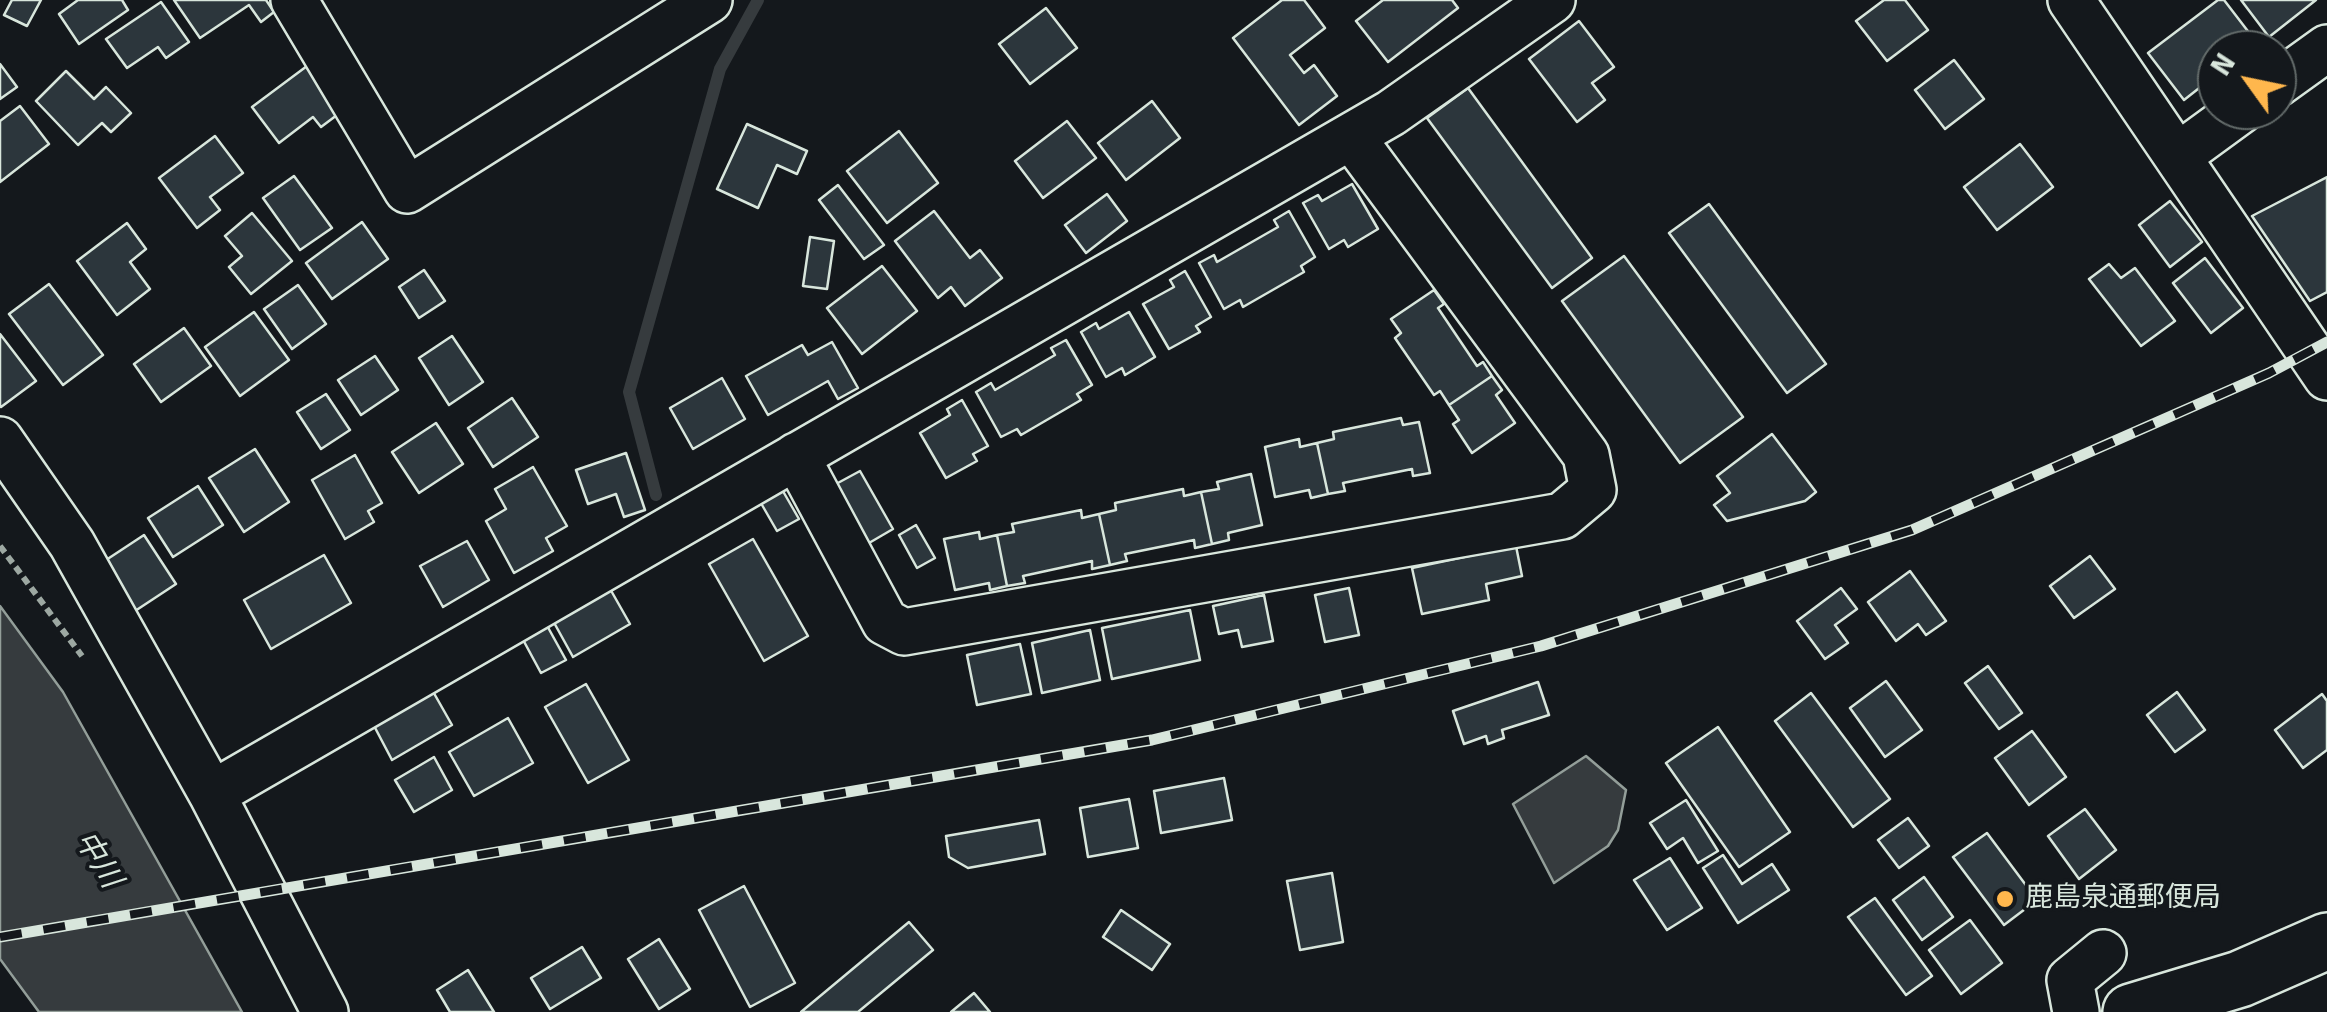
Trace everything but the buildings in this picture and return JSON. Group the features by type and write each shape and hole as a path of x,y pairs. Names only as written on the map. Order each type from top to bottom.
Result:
{"highway":[{"path":"2131,1012 2240,978 2327,941"}],"street":[{"path":"294,0 407,190 709,0"},
{"path":"212,794 1351,136 1552,0"},
{"path":"2071,0 2327,377"},
{"path":"2297,70 2327,48"},
{"path":"2178,156 2214,130"},
{"path":"796,456 885,622 904,632 1562,516 1593,490 1586,455 1351,136"},
{"path":"0,440 72,544 212,794 325,1012"},
{"path":"2076,1012 2070,980 2103,953"}],"path":[{"path":"0,546 90,667"}],"water":[{"name":"中川","path":"0,606 63,692 242,1012 39,1012 0,959"},
{"path":"1586,756 1626,790 1618,830 1608,846 1554,883 1513,804"}],"waterway":[{"path":"656,495 629,392 720,69 758,0"}],"railway":[{"path":"0,937 1152,740 1541,646 1912,530 2269,373 2327,342"}],"place":[{"name":"鹿島泉通郵便局","path":"2005,899"}]}
